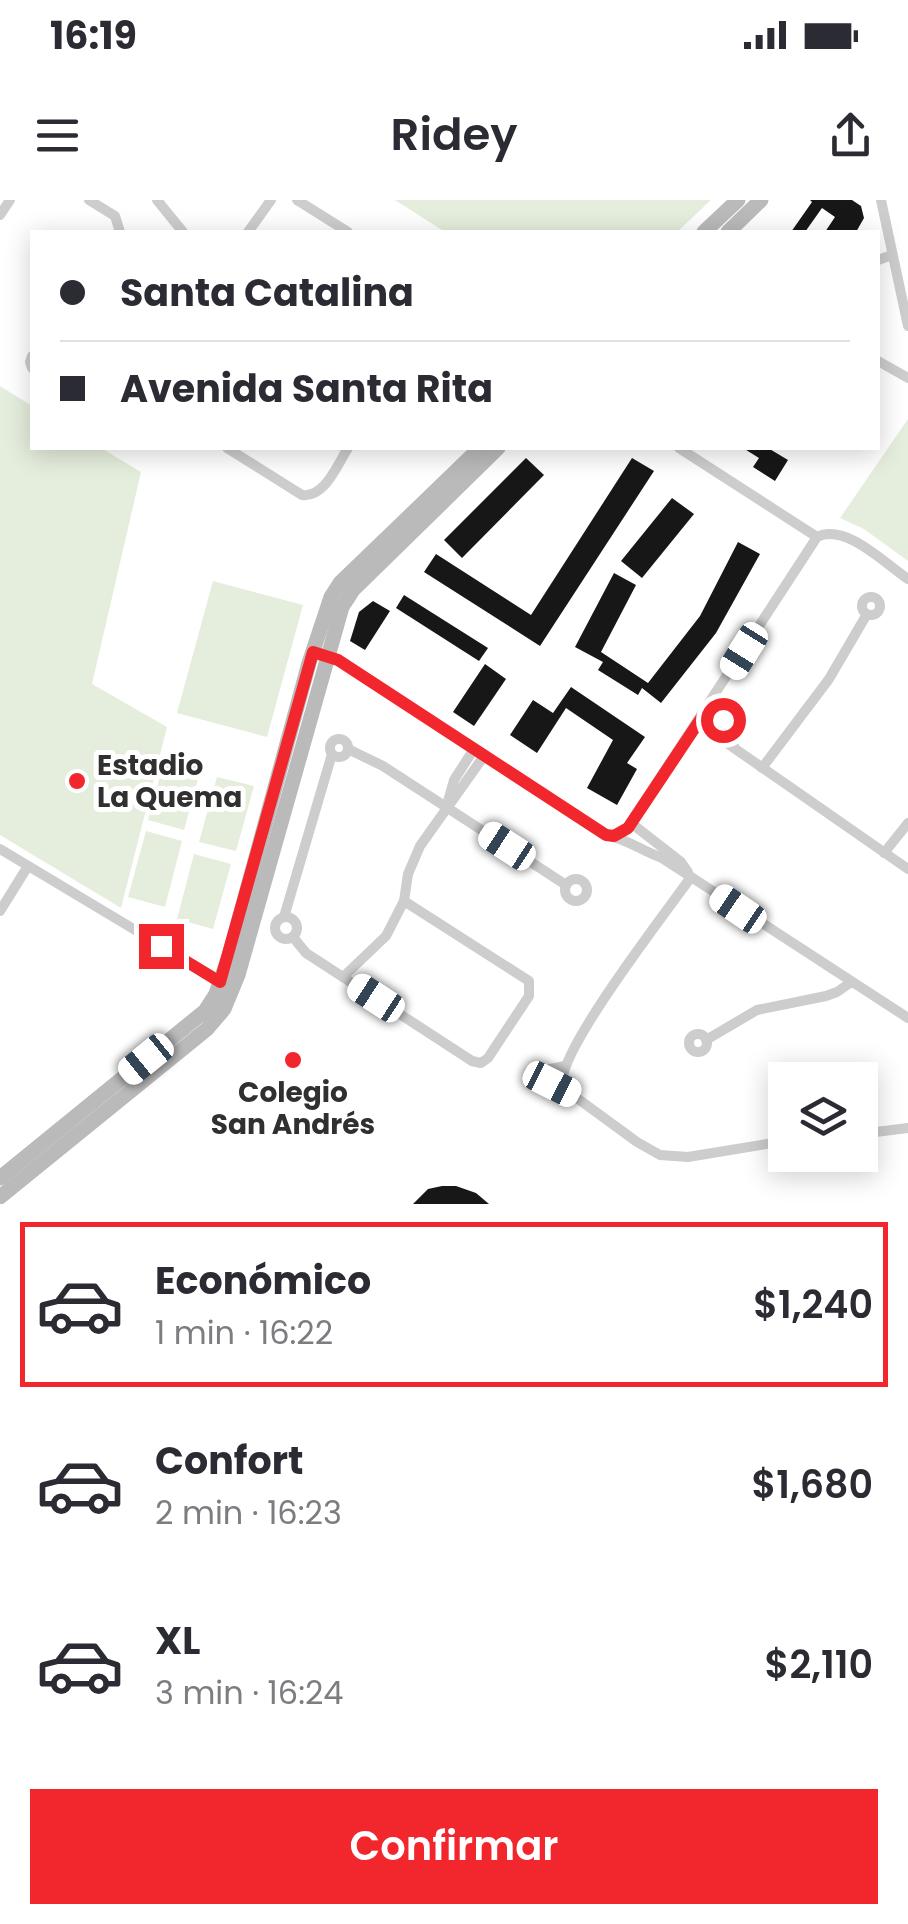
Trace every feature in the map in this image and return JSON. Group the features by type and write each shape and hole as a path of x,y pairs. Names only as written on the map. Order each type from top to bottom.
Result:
{"main road":[{"path":"706,230 738,200"},
{"path":"730,230 762,200"},
{"path":"0,1197 207,1029 224,1008 227,985 320,654 331,597 340,582 478,450"},
{"path":"320,654 353,590 496,450"},
{"path":"0,1178 205,1011 227,985"}],"street":[{"path":"0,215 10,200"},
{"path":"89,200 115,216 119,230"},
{"path":"156,200 180,230"},
{"path":"249,230 271,200"},
{"path":"297,200 345,230"},
{"path":"881,200 908,326"},
{"path":"880,259 892,255"},
{"path":"880,362 908,378"},
{"path":"230,450 302,495 310,496 320,491 347,450"},
{"path":"682,450 816,537"},
{"path":"619,836 708,708 816,537 842,535 908,580"},
{"path":"762,768 822,691 867,614"},
{"path":"320,654 338,660 606,835 619,836 691,877 908,1018"},
{"path":"708,708 723,720 734,746"},
{"path":"698,723 908,869"},
{"path":"404,901 529,981 529,996 481,1063 472,1061 306,953 293,938 282,939 275,931 278,920 284,917 332,754 340,757 348,749 384,766 566,884"},
{"path":"447,807 454,780 474,749"},
{"path":"343,977 379,945 404,901 412,862 484,756"},
{"path":"631,823 681,862 691,877"},
{"path":"884,853 908,823"},
{"path":"0,849 227,985"},
{"path":"0,911 28,866"},
{"path":"570,1093 562,1080 565,1066 594,1014 691,877"},
{"path":"706,1040 758,1010 838,992 850,982"},
{"path":"565,1066 546,1070 544,1076 660,1155 688,1158 768,1144"},
{"path":"878,1132 908,1128"}],"green space":[{"path":"395,200 711,200 679,230 442,230"},
{"path":"0,386 30,405 30,450 104,450 141,472 92,684 167,727 121,908 0,835"},
{"path":"908,419 908,561 864,529 840,518"},
{"path":"213,581 303,605 267,737 177,713"},
{"path":"166,755 202,764 184,830 148,820"},
{"path":"217,777 254,786 236,851 199,842"},
{"path":"146,831 182,841 165,907 128,897"},
{"path":"194,854 231,864 213,929 177,919"}],"building":[{"path":"852,200 861,206 864,218 857,230 826,230 835,217 822,208 806,230 792,230 812,202"},
{"path":"746,450 771,450 788,460 775,481 753,467 759,458"},
{"path":"526,458 544,475 462,558 444,540"},
{"path":"632,458 654,471 540,646 424,572 436,554 531,615"},
{"path":"672,498 694,514 642,578 621,561"},
{"path":"738,542 760,554 716,633 661,703 642,688 638,695 598,670 603,662 575,647 614,573 636,585 601,652 648,683 700,616"},
{"path":"404,595 488,648 479,661 396,608"},
{"path":"373,601 390,611 365,650 350,641 359,612"},
{"path":"485,664 506,679 474,726 453,712"},
{"path":"571,687 645,737 627,763 637,769 617,805 587,788 613,740 566,708 537,753 510,735 533,700 553,713"},
{"path":"442,1186 476,1193 489,1204 413,1204 428,1189"}],"place":[{"name":"Estadio La Quema","path":"77,781"},
{"name":"Colegio San Andrés","path":"293,1060"}],"route":[{"path":"161,946 220,982 313,652 338,660 606,835 619,836 628,828 708,708 723,720"}]}
